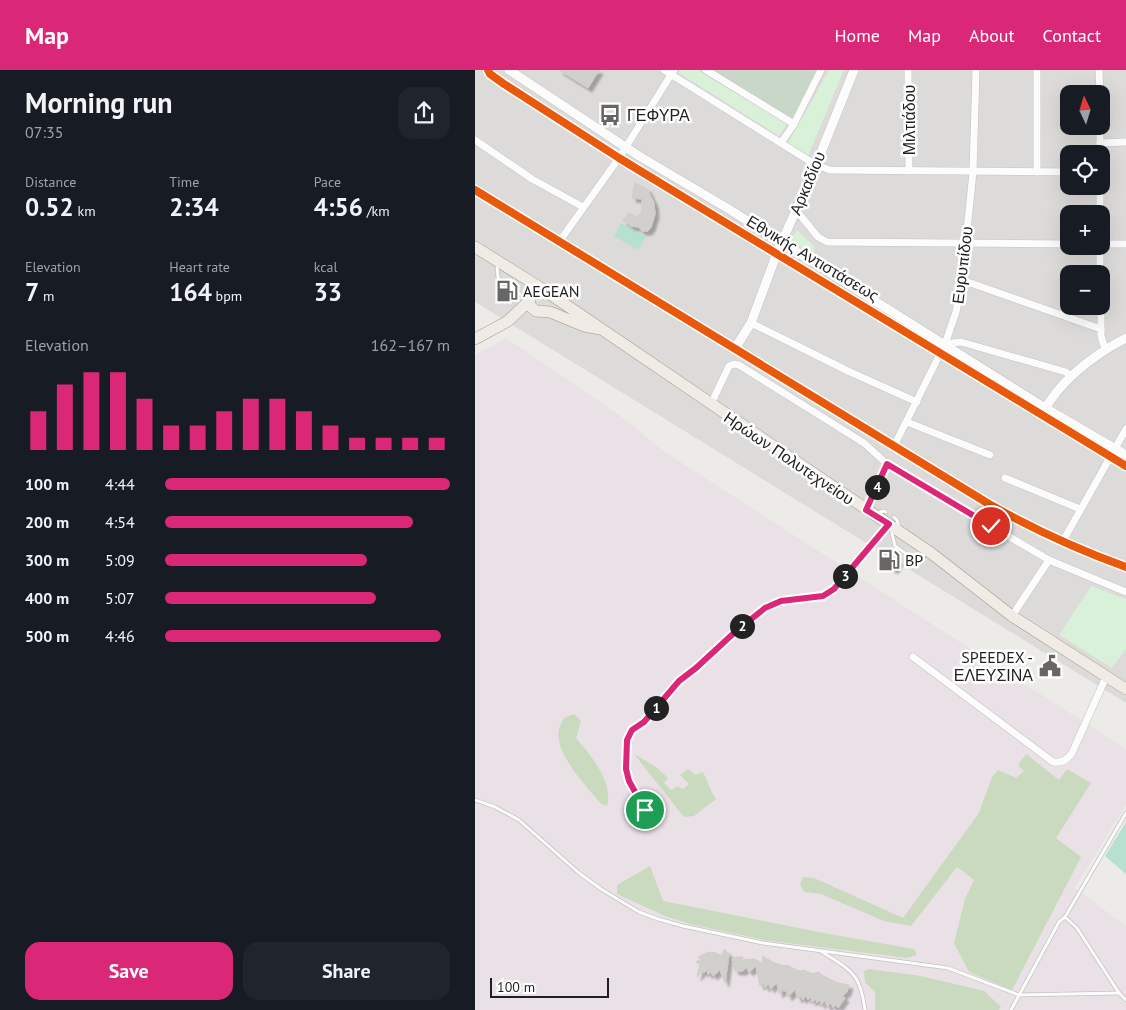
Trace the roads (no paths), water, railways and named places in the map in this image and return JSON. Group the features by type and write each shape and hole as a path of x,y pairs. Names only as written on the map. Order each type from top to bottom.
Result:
{"main road":[{"name":"Ηρώων Πολυτεχνείου","path":"475,248 546,292 870,512 893,525 1012,616 1126,690"},
{"name":"Ηρώων Πολυτεχνείου","path":"502,266 529,299 531,307 558,315 584,326 600,329"},
{"path":"475,339 508,321 536,290 546,292 551,302 549,306 519,320 508,321"}],"street":[{"name":"Εθνικής Αντιστάσεως","path":"488,70 490,74 504,84 619,158 777,253 943,348"},
{"name":"Εθνικής Αντιστάσεως","path":"509,70 625,147 782,242 1126,466"},
{"path":"664,70 673,72 816,165 829,170 1060,172"},
{"path":"706,70 794,124"},
{"path":"781,143 794,124 821,70"},
{"name":"Αρκαδίου","path":"734,350 751,323 777,253 855,70"},
{"name":"Μιλτιάδου","path":"908,70 909,171"},
{"name":"Ευρυπίδου","path":"894,446 943,348 956,312 962,280 973,172 976,70"},
{"path":"1037,70 1037,172"},
{"path":"1099,70 1099,85"},
{"path":"559,242 619,158 673,72"},
{"path":"1100,135 1100,143 1126,142"},
{"path":"475,140 532,179 583,207"},
{"path":"475,190 734,350 1025,525 1126,567"},
{"path":"796,210 818,237 827,242 1060,244"},
{"path":"1110,245 1126,244"},
{"path":"962,280 1101,328"},
{"path":"1101,315 1101,328 1105,349"},
{"path":"751,323 850,372 917,402"},
{"path":"1043,411 1059,389 1071,377 1105,349 1126,338"},
{"path":"943,348 961,342 1066,372 1071,377"},
{"path":"711,404 729,366 739,365 864,443 887,464 1049,560 1126,592"},
{"name":"Εθνικής Αντιστάσεως","path":"1043,411 1126,454"},
{"path":"907,422 990,455"},
{"path":"1063,541 1079,509 1126,429"},
{"path":"870,512 887,464"},
{"path":"1005,478 1079,509"},
{"path":"1012,616 1049,560"},
{"path":"913,657 1053,762 1067,760 1072,753 1106,677"}],"lane":[{"path":"870,512 886,512"},
{"path":"645,810 629,781 626,769 627,740 632,730 644,722 679,681 765,608 781,601 823,596 834,589 893,525"},
{"path":"475,800 495,807 519,820 579,873 621,902 639,912 691,928 763,943 948,968 1019,995 1119,993"},
{"path":"1011,1010 1059,922 1065,917 1126,813"},
{"path":"1065,917 1077,928 1119,993 1126,1000"},
{"path":"819,950 857,977 865,1010"}],"place":[{"name":"ΓΕΦΥΡΑ","path":"610,115"},
{"name":"AEGEAN","path":"507,291"},
{"name":"BP","path":"889,560"},
{"name":"SPEEDEX - ΕΛΕΥΣΙΝΑ","path":"1050,666"}]}
